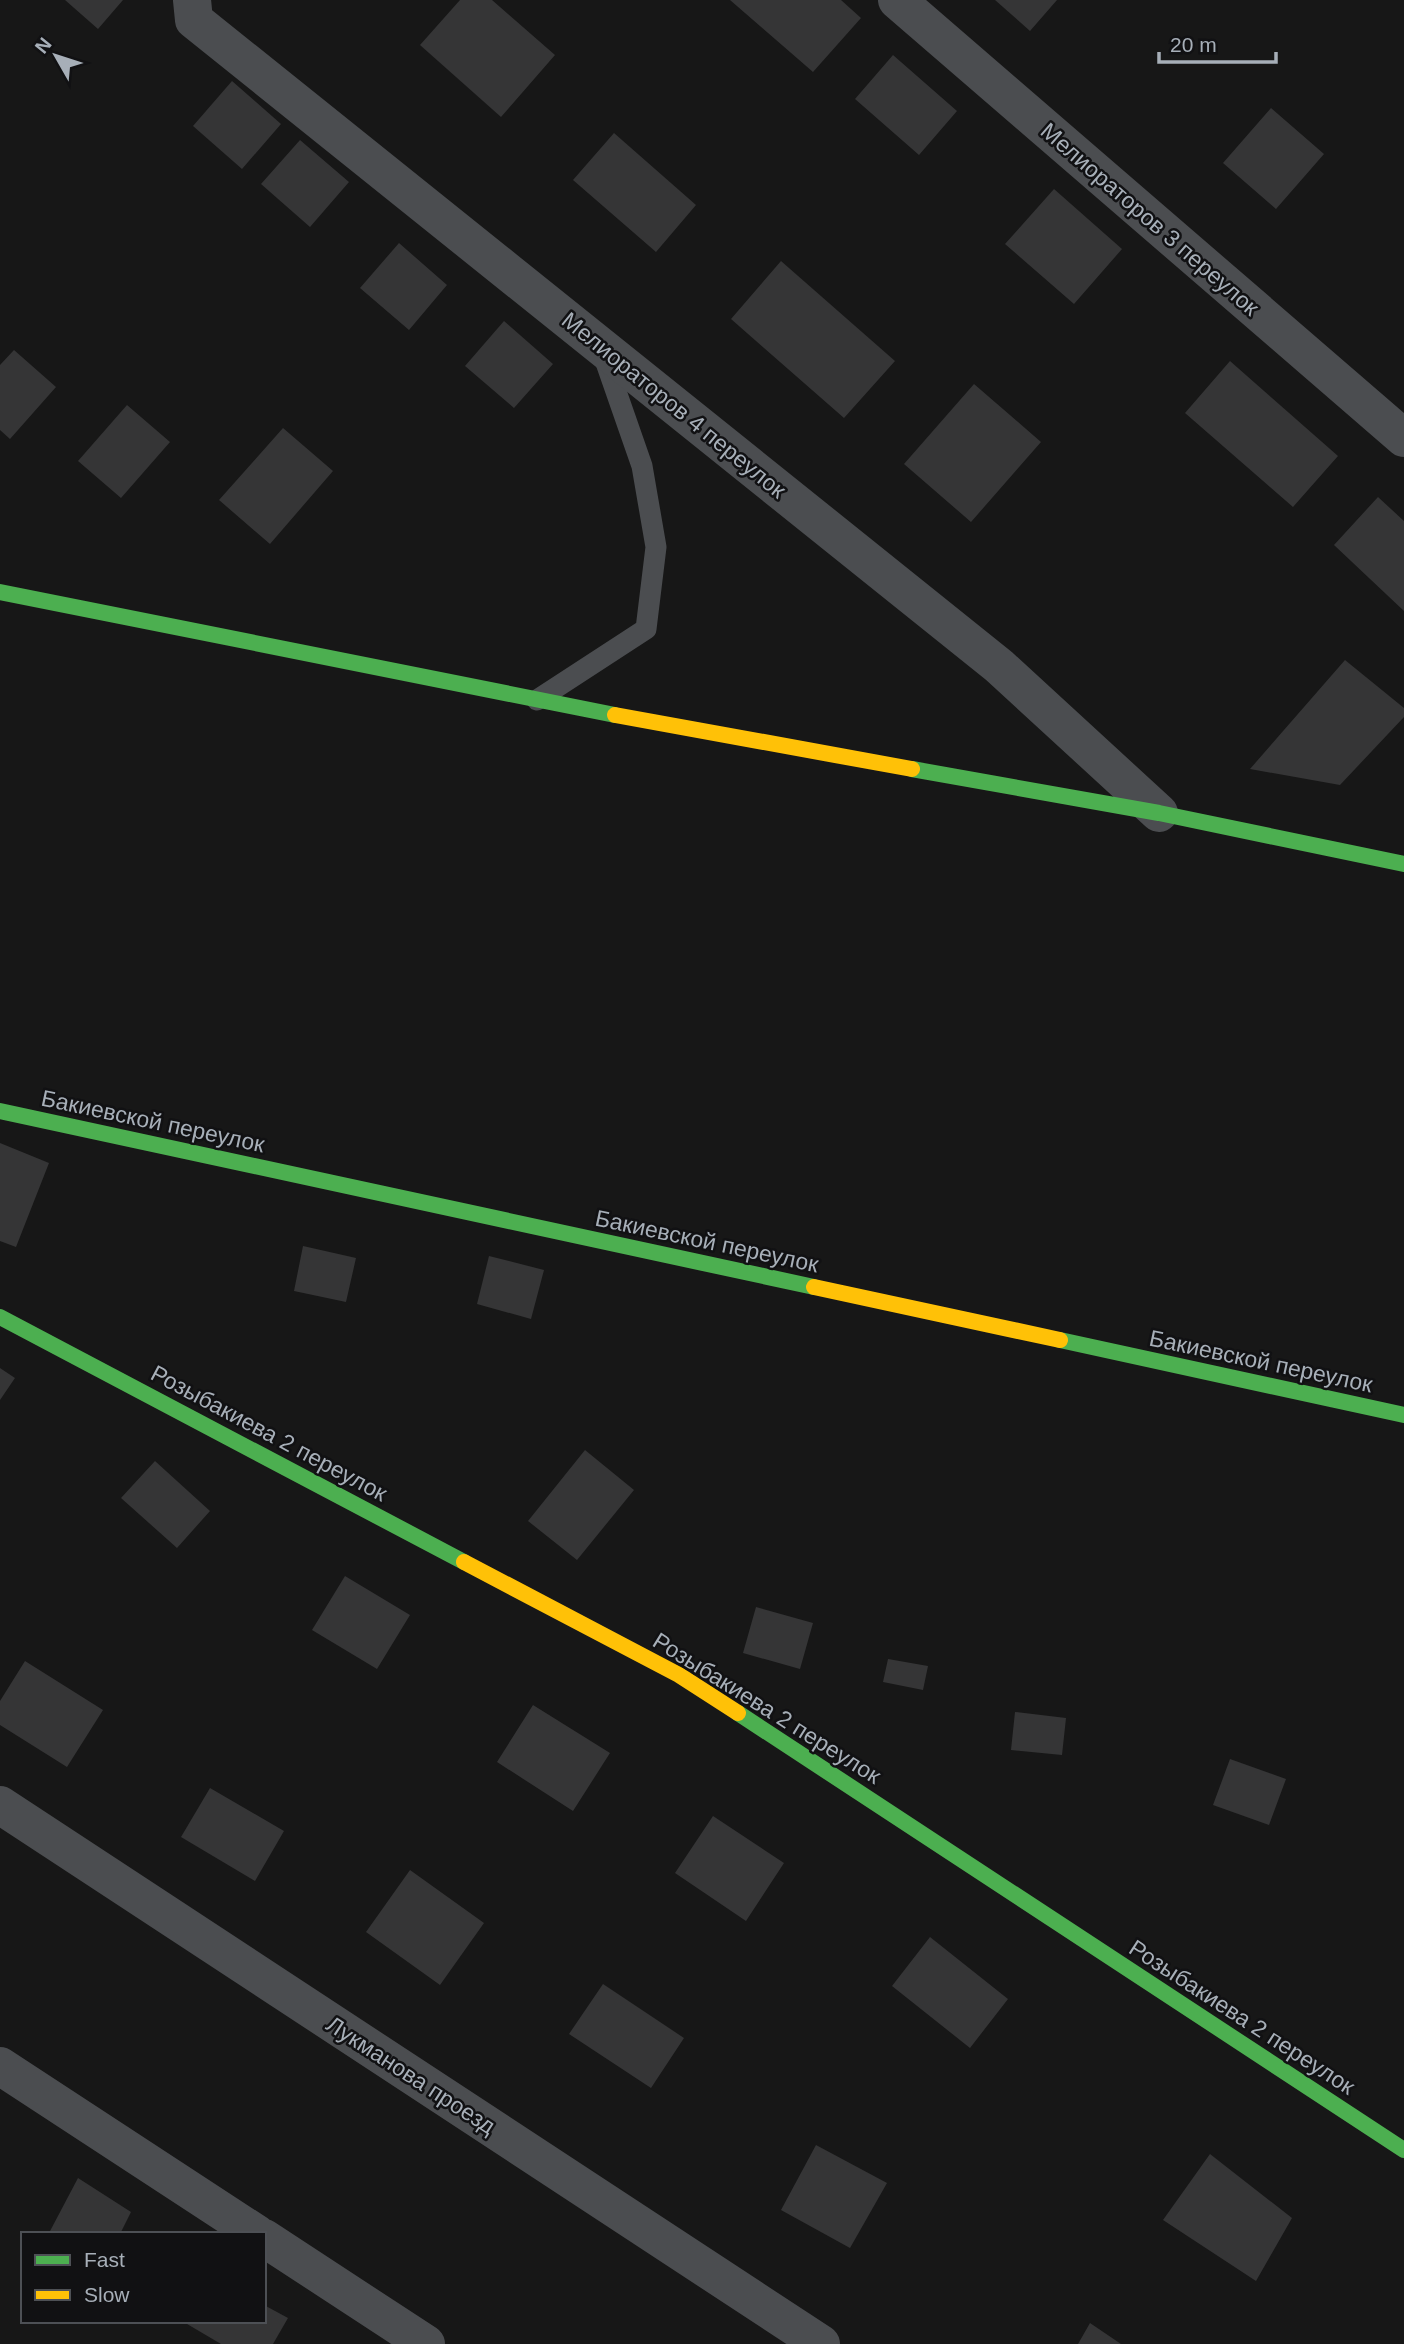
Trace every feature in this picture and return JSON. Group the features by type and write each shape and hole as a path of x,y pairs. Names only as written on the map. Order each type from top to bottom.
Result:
{"street":[{"name":"Мелиораторов 4 переулок","path":"192,0 194,20 999,666 1159,813"},
{"name":"Мелиораторов 3 переулок","path":"897,0 1404,438"},
{"path":"0,592 536,701 1159,813 1404,864"},
{"name":"Бакиевской переулок","path":"0,1111 1404,1415"},
{"name":"Розыбакиева 2 переулок","path":"0,1317 679,1675 1404,2150"},
{"name":"Лукманова проезд","path":"0,1805 821,2344"},
{"path":"0,2066 254,2232"},
{"path":"266,2239 426,2344"}],"lane":[{"path":"536,701 646,629 656,547 642,466 600,346"}],"building":[{"path":"65,0 123,0 98,29"},
{"path":"460,0 492,0 555,55 501,117 420,45"},
{"path":"730,0 841,0 861,18 813,72"},
{"path":"995,0 1057,0 1030,31"},
{"path":"893,55 957,111 919,155 855,99"},
{"path":"232,81 281,124 242,169 193,126"},
{"path":"1271,108 1324,154 1276,209 1223,163"},
{"path":"614,133 696,205 656,252 573,180"},
{"path":"300,140 349,182 310,227 261,184"},
{"path":"1054,189 1122,249 1074,304 1005,244"},
{"path":"399,243 447,285 409,330 360,288"},
{"path":"781,261 895,361 844,418 731,319"},
{"path":"504,321 553,364 514,408 465,366"},
{"path":"14,350 56,387 10,439 0,430 0,365"},
{"path":"1230,361 1338,456 1293,507 1185,413"},
{"path":"974,384 1041,442 971,522 904,464"},
{"path":"127,405 170,442 121,498 78,461"},
{"path":"283,428 333,471 270,544 219,500"},
{"path":"1378,497 1404,521 1404,611 1334,545"},
{"path":"1345,660 1404,708 1404,717 1340,785 1250,769"},
{"path":"0,1143 49,1163 16,1247 0,1241"},
{"path":"303,1246 356,1258 346,1302 294,1291"},
{"path":"489,1256 544,1270 531,1319 477,1304"},
{"path":"0,1368 15,1378 0,1400"},
{"path":"585,1450 634,1490 577,1560 528,1521"},
{"path":"155,1461 210,1511 177,1548 121,1498"},
{"path":"345,1576 410,1615 377,1669 312,1630"},
{"path":"756,1607 813,1623 800,1669 743,1653"},
{"path":"888,1659 928,1666 923,1690 883,1682"},
{"path":"25,1661 103,1710 67,1767 0,1725 0,1701"},
{"path":"533,1705 610,1753 573,1811 497,1762"},
{"path":"1015,1712 1066,1718 1062,1755 1011,1750"},
{"path":"1230,1759 1286,1779 1269,1825 1213,1805"},
{"path":"210,1788 284,1831 255,1881 181,1837"},
{"path":"713,1816 784,1863 746,1921 675,1873"},
{"path":"410,1870 484,1923 440,1985 366,1932"},
{"path":"930,1937 1008,1999 970,2048 892,1986"},
{"path":"603,1984 684,2038 651,2088 569,2034"},
{"path":"816,2145 887,2183 850,2248 781,2210"},
{"path":"1210,2154 1292,2218 1256,2281 1163,2220"},
{"path":"78,2178 131,2212 121,2232 50,2232"},
{"path":"266,2306 288,2318 273,2344 221,2344 185,2323 266,2323"},
{"path":"1090,2323 1121,2344 1078,2344"}],"traffic: fast":[{"path":"0,592 615,715"},
{"path":"912,769 1159,813 1404,864"},
{"path":"0,1111 814,1287"},
{"path":"0,1317 464,1562"},
{"path":"1060,1340 1404,1415"},
{"path":"738,1713 1404,2150"}],"traffic: slow":[{"path":"615,715 912,769"},
{"path":"814,1287 1060,1340"},
{"path":"464,1562 679,1675 738,1713"}]}
